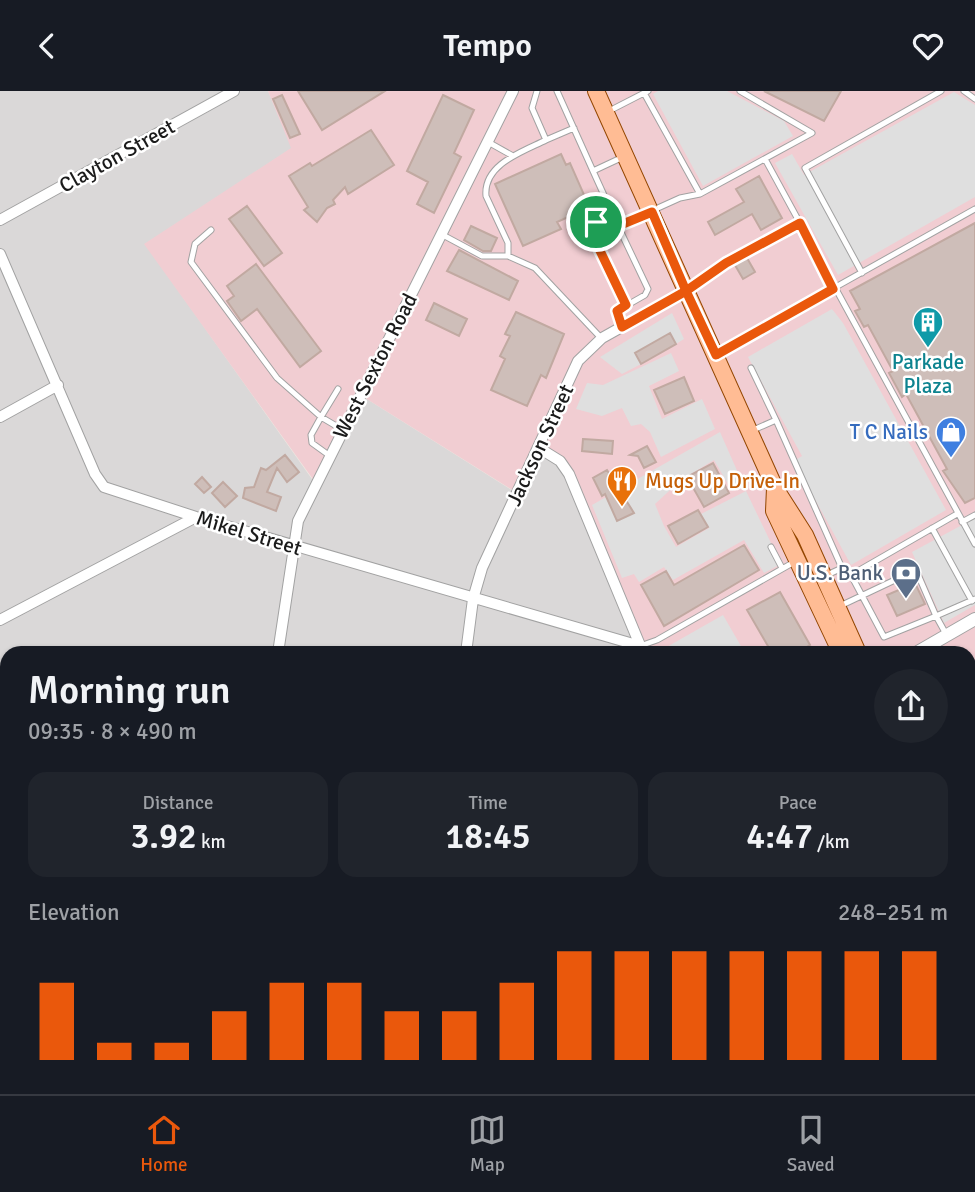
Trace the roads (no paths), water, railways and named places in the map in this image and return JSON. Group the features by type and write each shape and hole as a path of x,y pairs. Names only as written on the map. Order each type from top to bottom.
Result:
{"main road":[{"path":"596,91 775,488 790,507 855,646"},
{"path":"775,488 774,510 799,559 834,646"}],"street":[{"name":"Clayton Street","path":"0,220 234,91"},
{"name":"West Sexton Road","path":"279,646 292,546 298,521 513,91"},
{"name":"Mikel Street","path":"0,254 95,474 104,487 628,646"},
{"name":"Jackson Street","path":"467,646 473,599 482,568 578,361 602,338 686,291"},
{"path":"0,417 58,385"},
{"path":"539,448 560,461 569,474 639,646"},
{"path":"0,620 196,517"},
{"path":"928,646 975,619"}],"lane":[{"path":"537,91 531,103 546,140"},
{"path":"557,91 647,285 645,295 617,311 622,327"},
{"path":"618,226 680,198 700,194 812,134 740,91"},
{"path":"862,273 805,168 941,91"},
{"path":"964,91 975,99"},
{"path":"606,112 646,92 700,194"},
{"path":"508,256 508,243 485,191 496,169 513,156 574,128"},
{"path":"487,141 513,156"},
{"path":"593,171 626,156"},
{"path":"765,159 833,289 975,544"},
{"path":"716,355 975,209"},
{"path":"613,214 593,224 592,234 626,305"},
{"path":"686,291 726,263 800,223"},
{"path":"211,230 191,251 194,269 277,378 321,417 343,430"},
{"path":"441,234 482,257 508,256 539,271 602,338"},
{"path":"751,368 842,568 851,575 864,594 884,637 974,600 932,528"},
{"path":"330,456 311,439 338,389"},
{"path":"750,432 776,420"},
{"path":"851,575 957,514"},
{"path":"962,522 975,515"},
{"path":"771,547 782,568"},
{"path":"647,646 799,559"},
{"path":"824,577 842,568"},
{"path":"838,607 916,570 947,635"}],"place":[{"name":"Parkade Plaza","path":"928,349"},
{"name":"T C Nails","path":"951,459"},
{"name":"Mugs Up Drive-In","path":"622,508"},
{"name":"U.S. Bank","path":"906,600"}]}
